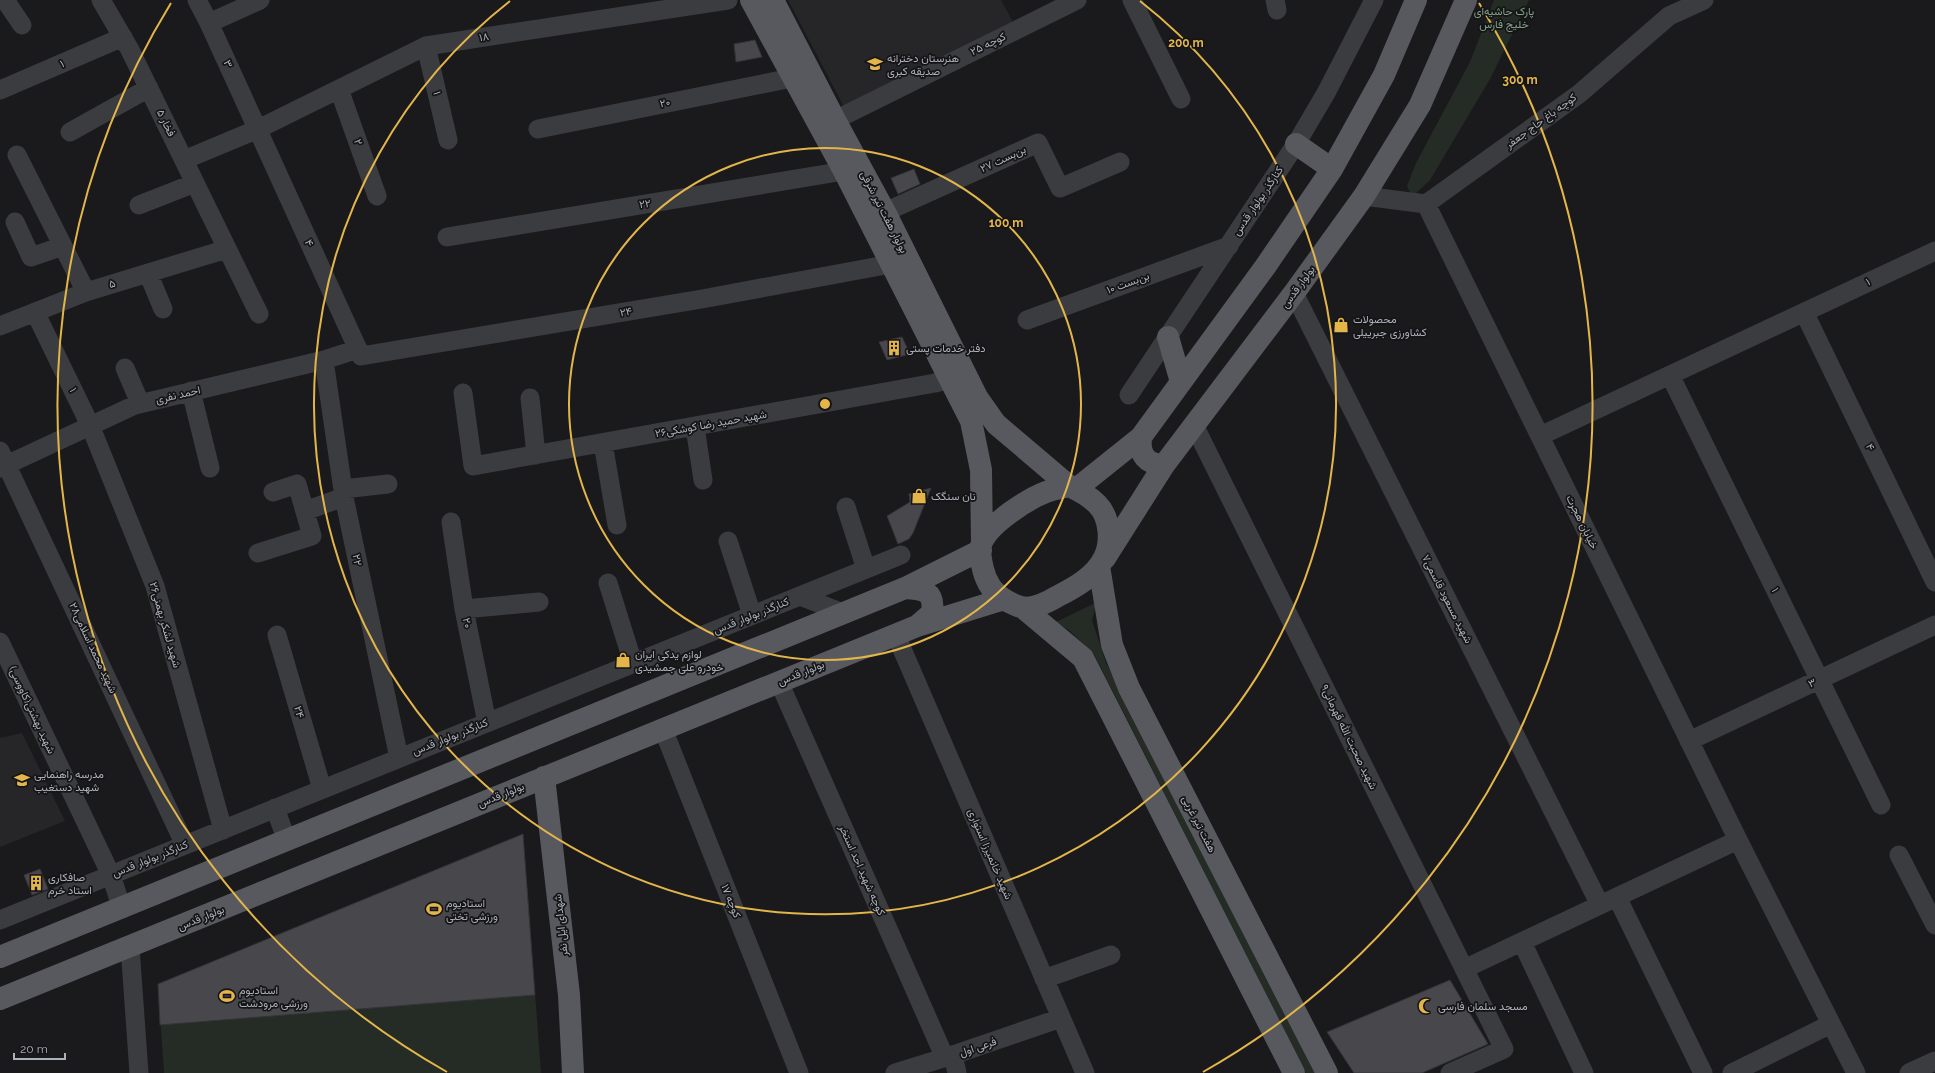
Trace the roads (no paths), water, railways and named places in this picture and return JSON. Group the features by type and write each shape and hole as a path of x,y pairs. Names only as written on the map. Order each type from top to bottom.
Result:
{"main road":[{"name":"بولوار هفت تیر شرقی","path":"751,0 778,30 835,120 885,212 977,397 996,424 1073,488"},
{"name":"بولوار هفت تیر شرقی","path":"774,0 778,30 792,78 844,171 971,421 981,470 981,546"},
{"path":"0,957 122,909 905,588 981,546 995,525 1020,506 1046,492 1073,488 1141,438 1265,268 1332,169 1384,74 1416,0"},
{"name":"بولوار قدس","path":"1102,562 1164,465 1294,293 1364,196 1420,104 1466,0"},
{"path":"1296,144 1332,169"},
{"path":"1168,337 1181,382"},
{"path":"1141,438 1140,448 1146,459 1155,464 1164,465"},
{"path":"1013,603 1044,604 1080,584 1102,562 1110,538 1107,522 1099,505 1085,493 1073,488"},
{"path":"981,546 981,560 985,576 993,591 1013,603 1083,658 1294,1073"},
{"name":"هفت تیر غربی","path":"1102,562 1112,646 1129,688 1326,1073"},
{"path":"905,588 920,589 928,594 933,602 932,613 917,626"},
{"name":"بولوار قدس","path":"0,999 917,626 1013,603"},
{"name":"شهدای ایل نفر","path":"544,777 569,995 574,1073"}],"street":[{"path":"5,0 22,26"},
{"name":"فخار ۵","path":"101,0 123,37 149,88 259,314"},
{"name":"۳","path":"197,0 258,129"},
{"path":"209,23 260,0"},
{"name":"۱۸","path":"184,160 258,129 426,46 728,0"},
{"name":"کوچه ۲۵","path":"835,120 1078,0"},
{"path":"1132,0 1181,99"},
{"name":"کنارگذر بولوار قدس","path":"1129,395 1296,144 1374,0"},
{"name":"کوچه باغ حاج جعفر","path":"1426,204 1579,94 1669,16 1704,0"},
{"name":"۱","path":"0,90 123,37"},
{"name":"۱","path":"426,46 448,140"},
{"name":"۲۰","path":"538,129 792,78"},
{"path":"70,132 149,88"},
{"name":"۲","path":"339,89 377,196"},
{"name":"۴","path":"258,129 359,353"},
{"name":"بن‌بست ۲۷","path":"885,212 1038,143 1060,188 1120,162"},
{"path":"16,155 86,292"},
{"name":"۲۲","path":"446,237 844,171"},
{"path":"139,205 195,183"},
{"path":"1364,196 1426,204"},
{"name":"خیابان هجرت","path":"1426,204 1689,741 1856,1073"},
{"path":"15,222 31,258 63,246"},
{"name":"بن‌بست ۱۰","path":"1027,320 1229,246"},
{"name":"۵","path":"0,326 86,292 227,249"},
{"name":"۱","path":"1540,436 1935,251"},
{"name":"۲۴","path":"359,353 709,298 891,264"},
{"path":"148,273 163,309"},
{"name":"شهید مسعود قاسمی۷","path":"1294,293 1600,905"},
{"name":"۱","path":"35,312 90,425"},
{"name":"۴","path":"1804,312 1935,582"},
{"name":"احمد نفری","path":"2,461 140,404 359,353"},
{"name":"۲۲","path":"324,360 343,493 399,758"},
{"path":"125,368 140,404"},
{"name":"۱","path":"1670,375 1881,805"},
{"name":"شهید حمید رضا کوشکی۲۶","path":"463,393 473,466 940,382 949,379"},
{"path":"191,391 210,468"},
{"path":"530,398 536,455"},
{"name":"شهید لشکر بهمنی۲۶","path":"90,425 155,586 223,830"},
{"name":"شهید صحبت الله قهرمانی۹","path":"1194,425 1504,1049 1450,1073"},
{"path":"695,426 703,480"},
{"path":"603,443 617,526"},
{"name":"شهید محمد اسلامی۲۸","path":"2,461 186,845"},
{"path":"258,554 312,536 297,484 273,492"},
{"path":"304,511 343,493 388,484"},
{"path":"846,507 866,569"},
{"name":"۲۰","path":"451,522 464,609 487,722"},
{"path":"728,541 752,615"},
{"name":"کنارگذر بولوار قدس","path":"0,920 901,555"},
{"path":"608,583 633,663"},
{"path":"800,596 843,613"},
{"path":"464,609 539,602"},
{"name":"۳","path":"1689,741 1935,625"},
{"name":"۲۴","path":"277,635 322,789"},
{"name":"شهید خانمیرزا استواری","path":"896,635 1085,1073"},
{"name":"شهید بهشتی(کاووسی)","path":"0,642 111,875 122,909"},
{"name":"کوچه شهید احد استخر","path":"780,682 952,1062"},
{"name":"کوچه ۱۷","path":"663,729 799,1073"},
{"path":"275,808 287,841"},
{"path":"1464,969 1738,840"},
{"path":"1899,855 1935,925"},
{"path":"1617,897 1703,1073"},
{"path":"1522,942 1584,1073"},
{"path":"130,947 138,1073"},
{"path":"1044,979 1112,955"},
{"name":"فرعی اول","path":"894,1073 952,1062 1061,1018"},
{"path":"1732,1073 1831,1024"},
{"path":"1909,1073 1935,1061"}],"place":[{"name":"هنرستان دخترانه صدیقه کبری","path":"875,64"},
{"name":"محصولات کشاورزی جبرییلی","path":"1341,325"},
{"name":"دفتر خدمات پستی","path":"894,348"},
{"name":"نان سنگک","path":"919,496"},
{"name":"لوازم یدکی ایران خودرو علی جمشیدی","path":"623,660"},
{"name":"مدرسه راهنمایی شهید دستغیب","path":"22,780"},
{"name":"صافکاری استاد خرم","path":"36,883"},
{"name":"استادیوم ورزشی تختی","path":"434,909"},
{"name":"استادیوم ورزشی مرودشت","path":"227,996"},
{"name":"مسجد سلمان فارسی","path":"1426,1006"}],"park label":[{"name":"پارک حاشیه‌ای خلیج فارس","path":"1504,17"}]}
